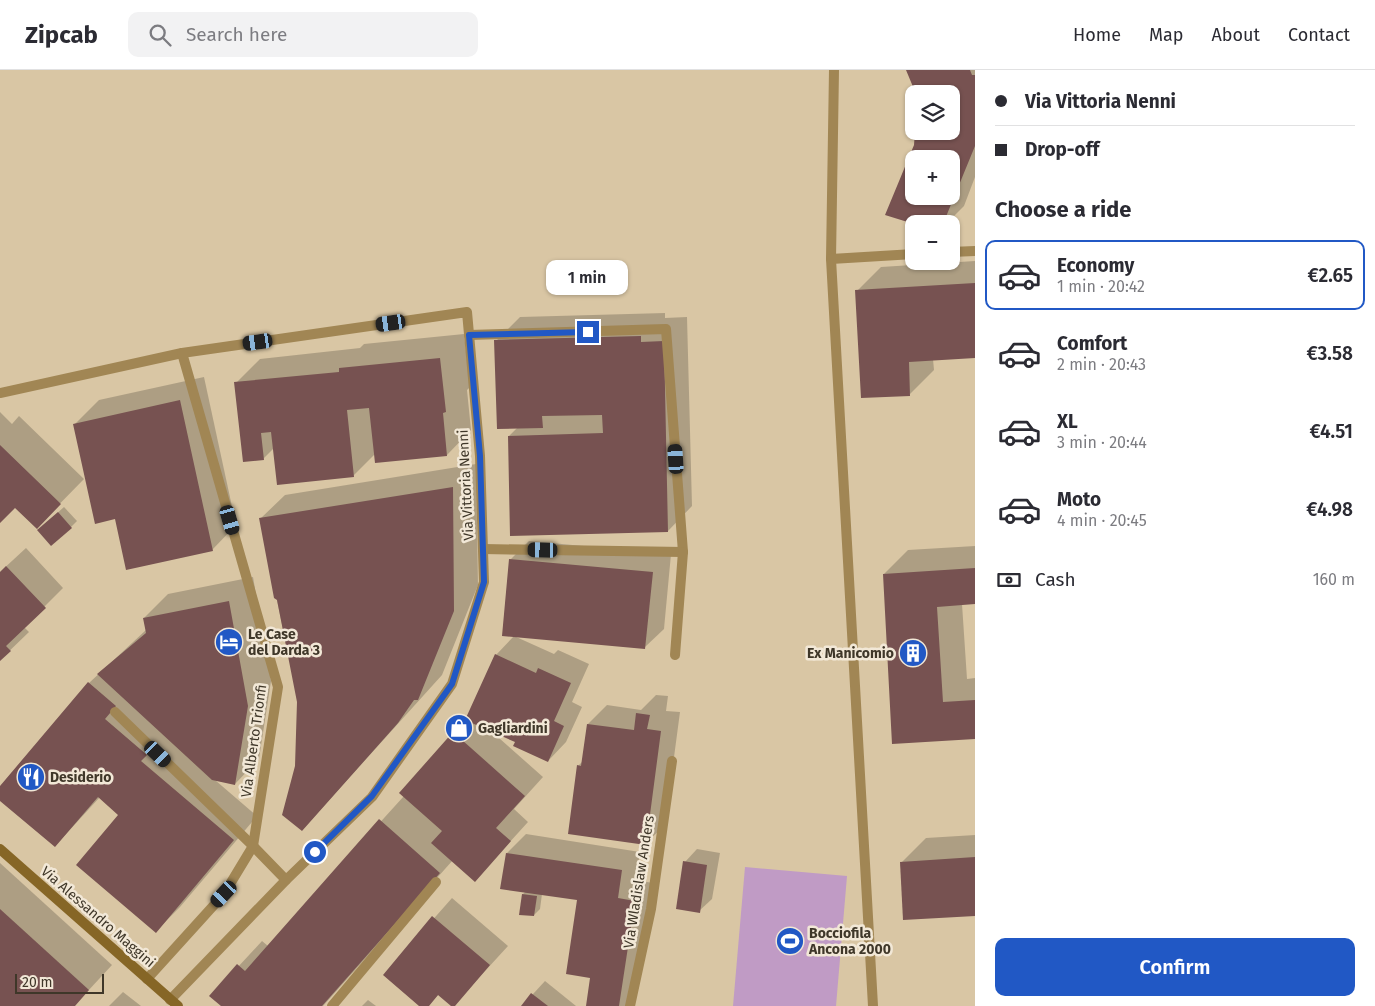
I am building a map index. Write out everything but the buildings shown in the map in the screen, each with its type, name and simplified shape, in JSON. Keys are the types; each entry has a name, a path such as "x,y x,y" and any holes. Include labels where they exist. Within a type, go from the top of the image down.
{"main road":[{"name":"Via Alessandro Maggini","path":"0,849 174,1003"}],"street":[{"path":"834,70 831,259 873,1006"},
{"path":"960,252 975,251"},
{"path":"831,259 905,255"},
{"name":"Via Vittoria Nenni","path":"174,1003 286,880 372,796 452,684 484,582 480,456 467,312 182,353"},
{"path":"469,335 666,330 683,552 675,655"},
{"path":"0,393 182,353"},
{"name":"Via Alberto Trionfi","path":"182,353 278,687 253,846"},
{"path":"483,549 683,552"},
{"path":"115,712 286,880"},
{"name":"Via Wladislaw Anders","path":"630,1006 651,909 672,761"},
{"path":"147,979 224,894 253,846"},
{"path":"332,1006 436,882"}],"shaded area":[{"name":"Bocciofila Ancona 2000","path":"745,867 847,876 836,1006 733,1006"}],"place":[{"name":"Le Case del Darda 3","path":"229,642"},
{"name":"Ex Manicomio","path":"913,653"},
{"name":"Gagliardini","path":"459,728"},
{"name":"Desiderio","path":"31,777"},
{"name":"Bocciofila Ancona 2000","path":"790,941"}],"route":[{"path":"315,852 372,796 452,684 484,582 480,456 469,335 588,332"}]}
